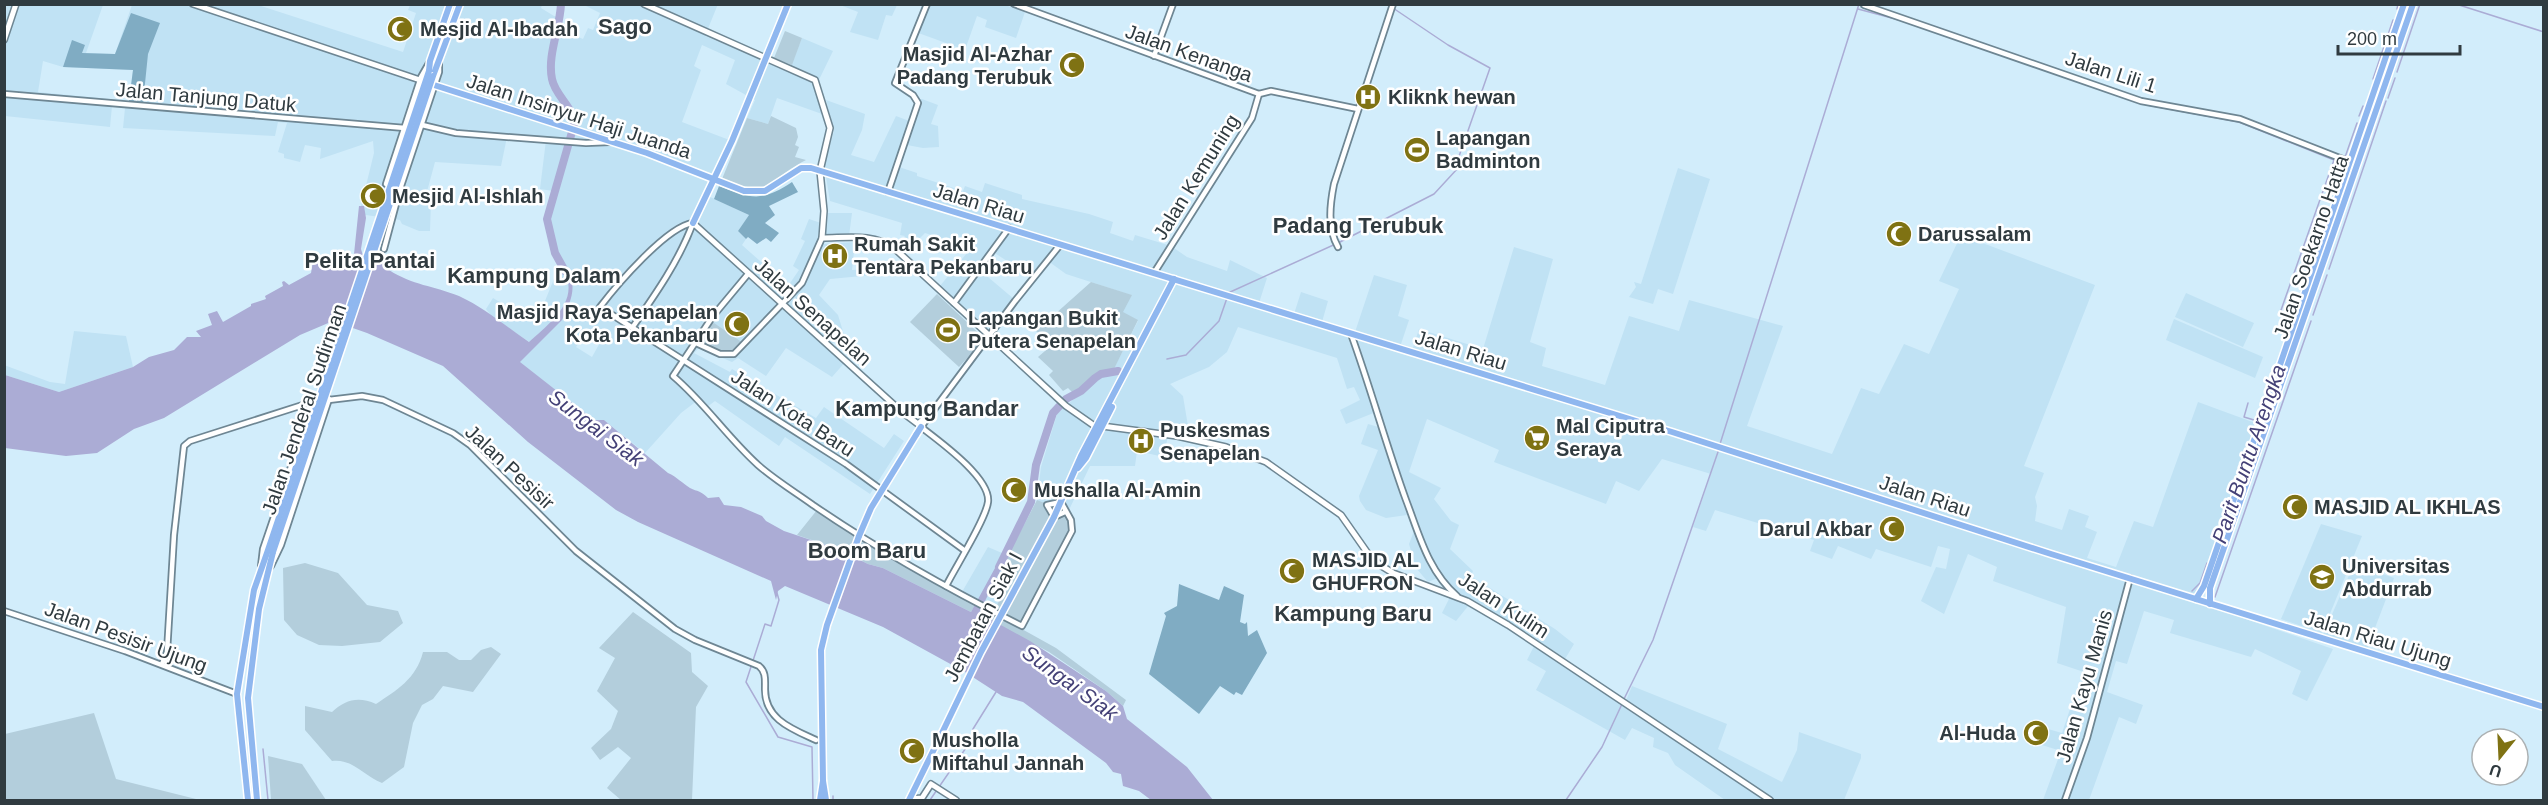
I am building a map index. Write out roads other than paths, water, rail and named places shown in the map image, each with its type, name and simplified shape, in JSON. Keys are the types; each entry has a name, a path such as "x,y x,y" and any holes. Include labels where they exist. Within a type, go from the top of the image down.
{"main road":[{"path":"4,40 16,4"},
{"path":"193,4 420,80"},
{"name":"Jalan Jenderal Sudirman","path":"431,74 430,61 450,4"},
{"name":"Jalan Jenderal Sudirman","path":"248,801 237,694 254,590 265,569 431,74 439,61 460,4"},
{"path":"644,4 811,77 819,87 830,128 820,171 824,211 822,238 866,237 882,241 906,258 1066,406 1099,426 1177,436 1226,447 1257,458 1274,467 1341,515 1360,544 1380,565 1393,573 1458,597"},
{"path":"693,223 788,4"},
{"name":"Jalan Soekarno Hatta","path":"2210,604 2210,588 2321,258 2346,161 2404,4"},
{"name":"Jalan Soekarno Hatta","path":"2199,600 2413,4"},
{"name":"Jalan Insinyur Haji Juanda","path":"434,85 663,159 714,179"},
{"name":"Jalan Riau","path":"714,179 744,191 759,192 775,186 801,168 820,171 1720,447 2199,600"},
{"name":"Jalan Senapelan","path":"693,223 902,412 917,429"},
{"name":"Jembatan Siak I","path":"910,800 981,652 1054,517 1174,279"},
{"path":"826,801 822,746 823,638 871,508 920,423 932,412"},
{"name":"Jalan Jenderal Sudirman","path":"257,801 248,698 265,569"},
{"name":"Jalan Kulim","path":"1458,597 1508,625 1770,801"},
{"name":"Jalan Riau Ujung","path":"2199,600 2544,707"},
{"path":"820,801 823,781"},
{"path":"910,800 922,798 931,784 956,801"}],"street":[{"path":"888,192 918,103 913,95 895,82 927,4"},
{"name":"Jalan Kenanga","path":"1014,4 1259,94 1268,91 1358,110"},
{"path":"1154,56 1173,4"},
{"name":"Jalan Lili 1","path":"1864,5 2141,101 2240,119 2346,161"},
{"path":"1336,244 1329,210 1334,184 1392,7"},
{"path":"400,189 386,184 420,80 430,61"},
{"path":"384,249 400,189 440,72 439,61"},
{"name":"Jalan Tanjung Datuk","path":"4,94 405,128"},
{"name":"Jalan Kemuning","path":"1154,273 1252,118 1259,94"},
{"path":"422,125 456,134 570,142 610,142"},
{"path":"632,328 669,272 686,242 693,223"},
{"name":"Jalan Kota Baru","path":"693,223 682,225 662,239 600,307 854,470 964,550"},
{"path":"954,303 1009,228"},
{"path":"696,343 720,354 734,354 783,304 806,276 822,238"},
{"path":"932,412 1060,245"},
{"path":"748,274 713,316 674,376 699,400 726,434 762,468 850,531 1022,626 1070,537 1072,524 1061,502 1047,505 1054,517 1065,512"},
{"name":"Jalan Kulim","path":"1351,334 1370,386 1388,451 1426,552 1438,575 1458,597"},
{"name":"Jalan Pesisir","path":"162,664 166,652 174,535 184,446 190,441 309,403 362,396 378,398 462,439 576,551 675,629 695,640 756,664 764,671 766,701 778,721 816,740"},
{"path":"265,569 281,545 329,399"},
{"path":"265,569 263,549 310,411 309,403"},
{"path":"917,429 979,477 988,495 983,517 946,586"},
{"name":"Jalan Kayu Manis","path":"2065,801 2087,738 2130,578"},
{"name":"Jalan Pesisir Ujung","path":"4,611 162,664 237,694"}],"water":[{"name":"Sungai Siak","path":"359,206 364,206 366,218 361,249 363,256 389,264 389,270 406,279 459,296 529,342 550,323 566,300 568,282 561,264 571,277 572,290 569,305 562,320 520,362 594,420 604,420 668,473 708,498 719,497 724,505 741,507 762,516 766,521 784,531 838,549 868,564 883,568 971,612 1001,557 1006,559 979,613 1030,641 1106,691 1123,706 1127,719 1187,767 1213,800 1151,800 1139,791 1123,786 1121,774 1113,772 1106,763 1023,702 1002,696 965,672 883,627 785,586 778,591 776,600 771,581 616,510 528,442 443,366 333,321 300,335 164,418 134,429 97,453 66,456 5,448 5,375 59,392 133,367 149,357 174,350 187,337 201,337 196,331 212,325 208,314 217,311 223,322 251,304 266,299 265,296 283,286 282,282 289,285 311,273 313,261 319,258 332,265 351,259 354,254"}],"waterway":[{"path":"561,4 552,51 551,70 554,85 568,107 574,125 547,219 555,253 565,271"},
{"path":"1228,293 1340,242 1434,194 1458,168 1457,162 1490,68 1448,45 1387,4"},
{"path":"1720,444 1859,4"},
{"name":"Parit Buntu Arengka","path":"2397,9 2398,4"},
{"name":"Parit Buntu Arengka","path":"2397,72 2420,4"},
{"path":"2456,4 2544,32"},
{"path":"1858,9 1903,21"},
{"name":"Parit Buntu Arengka","path":"2373,79 2393,20"},
{"path":"1984,49 2147,105 2239,122 2334,160"},
{"name":"Parit Buntu Arengka","path":"2388,98 2395,78"},
{"name":"Parit Buntu Arengka","path":"2329,269 2386,101"},
{"name":"Parit Buntu Arengka","path":"2359,116 2363,106"},
{"name":"Parit Buntu Arengka","path":"2280,313 2334,160 2343,163 2357,123"},
{"name":"Parit Buntu Arengka","path":"2313,315 2327,275"},
{"path":"1167,359 1186,355 1219,321 1227,298"},
{"name":"Parit Buntu Arengka","path":"2215,597 2311,321"},
{"path":"999,567 1031,502 1036,465 1053,413 1066,399 1081,391 1101,374 1118,371"},
{"path":"2248,403 2244,417 2254,420"},
{"path":"1624,699 1653,640 1719,449"},
{"path":"2192,591 2200,583 2207,563"},
{"path":"991,591 995,593 1004,577 997,573"},
{"path":"777,593 779,600 771,626 765,624 746,682 778,737 812,747 813,800"},
{"path":"930,800 970,742 973,729 996,692"},
{"path":"1566,800 1602,747 1622,704"},
{"path":"263,749 268,800"}],"place":[{"name":"Mesjid Al-Ibadah","path":"400,29"},
{"name":"Masjid Al-Azhar Padang Terubuk","path":"1072,65"},
{"name":"Kliknk hewan","path":"1368,97"},
{"name":"Lapangan Badminton","path":"1417,150"},
{"name":"Mesjid Al-Ishlah","path":"373,196"},
{"name":"Darussalam","path":"1899,234"},
{"name":"Rumah Sakit Tentara Pekanbaru","path":"835,256"},
{"name":"Masjid Raya Senapelan Kota Pekanbaru","path":"737,324"},
{"name":"Lapangan Bukit Putera Senapelan","path":"948,330"},
{"name":"Mal Ciputra Seraya","path":"1537,438"},
{"name":"Puskesmas Senapelan","path":"1141,441"},
{"name":"Mushalla Al-Amin","path":"1014,490"},
{"name":"MASJID AL IKHLAS","path":"2295,507"},
{"name":"Darul Akbar","path":"1892,529"},
{"name":"MASJID AL GHUFRON","path":"1292,571"},
{"name":"Universitas Abdurrab","path":"2322,577"},
{"name":"Al-Huda","path":"2036,733"},
{"name":"Musholla Miftahul Jannah","path":"912,751"}],"district":[{"name":"Sago","path":"625,26"},
{"name":"Padang Terubuk","path":"1358,225"},
{"name":"Pelita Pantai","path":"370,260"},
{"name":"Kampung Dalam","path":"534,275"},
{"name":"Kampung Bandar","path":"927,408"},
{"name":"Boom Baru","path":"867,550"},
{"name":"Kampung Baru","path":"1353,613"}]}
